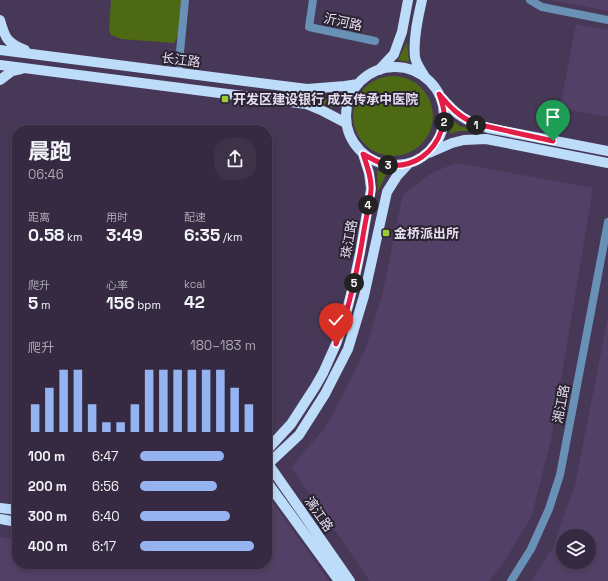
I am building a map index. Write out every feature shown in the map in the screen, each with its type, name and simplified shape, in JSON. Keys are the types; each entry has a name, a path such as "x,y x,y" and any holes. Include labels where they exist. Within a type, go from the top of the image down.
{"main road":[{"path":"379,70 394,54 402,32 408,0"},
{"path":"422,0 417,22 415,57 419,68 426,78 450,107 465,120 476,124 608,152"},
{"path":"0,20 7,39 11,44 18,48 44,56"},
{"name":"长江路","path":"0,50 308,90 358,84"},
{"path":"0,65 306,104 346,123"},
{"path":"426,78 413,71 402,68 389,68 372,73 358,84 349,98 346,123 351,139 363,154 382,164 399,165 409,163 452,143 464,140 486,139 608,163"},
{"path":"0,80 12,71 28,69"},
{"path":"424,156 433,148 439,139 444,123 444,114 439,94"},
{"name":"珠江路","path":"272,445 291,424 315,387 336,344 344,322 359,260 371,189 369,173 363,154"},
{"path":"272,459 299,435 325,394 348,349 364,296 387,192 397,176 409,163"},
{"name":"漓江路","path":"272,471 350,581"},
{"name":"漓江路","path":"272,489 339,581"},
{"path":"0,508 12,509"},
{"path":"0,519 12,521"}],"street":[{"path":"178,73 185,0"},
{"name":"沂河路","path":"313,0 309,27 375,41"},
{"path":"530,0 542,7 608,20"},
{"name":"湘江路","path":"511,581 534,542 549,510 560,475 608,222"}],"shaded area":[{"path":"550,0 608,0 608,11"},
{"path":"576,24 608,30 608,117 560,108"},
{"path":"457,163 593,188 551,440 531,518 502,565 489,581 370,581 291,467 325,428 365,350 383,292 403,194 433,172"},
{"path":"608,317 608,581 531,581 552,549 556,538 556,569 596,569 596,529 559,529 575,485"},
{"path":"272,501 329,581 0,581 0,537 12,538 12,569 272,569"}],"green space":[{"path":"111,0 181,0 178,36 174,43 121,39 111,35 109,29"},
{"path":"407,42 409,62 398,60"},
{"path":"393,76 408,79 421,88 430,101 433,116 430,131 421,144 408,153 393,156 378,153 365,144 356,131 353,116 356,101 365,88 378,79"},
{"path":"335,98 333,108 315,100"},
{"path":"452,120 460,126 475,131 459,131 450,134"},
{"path":"377,171 387,173 378,191"}],"place":[{"name":"开发区建设银行 成友传承中医院","path":"225,99"},
{"name":"金桥派出所","path":"386,233"}],"route":[{"path":"336,344 344,322 353,286 371,189 369,173 363,154 382,164 389,165 409,163 424,156 433,148 439,139 444,123 444,114 439,94 450,107 465,120 488,128 553,141"}]}
